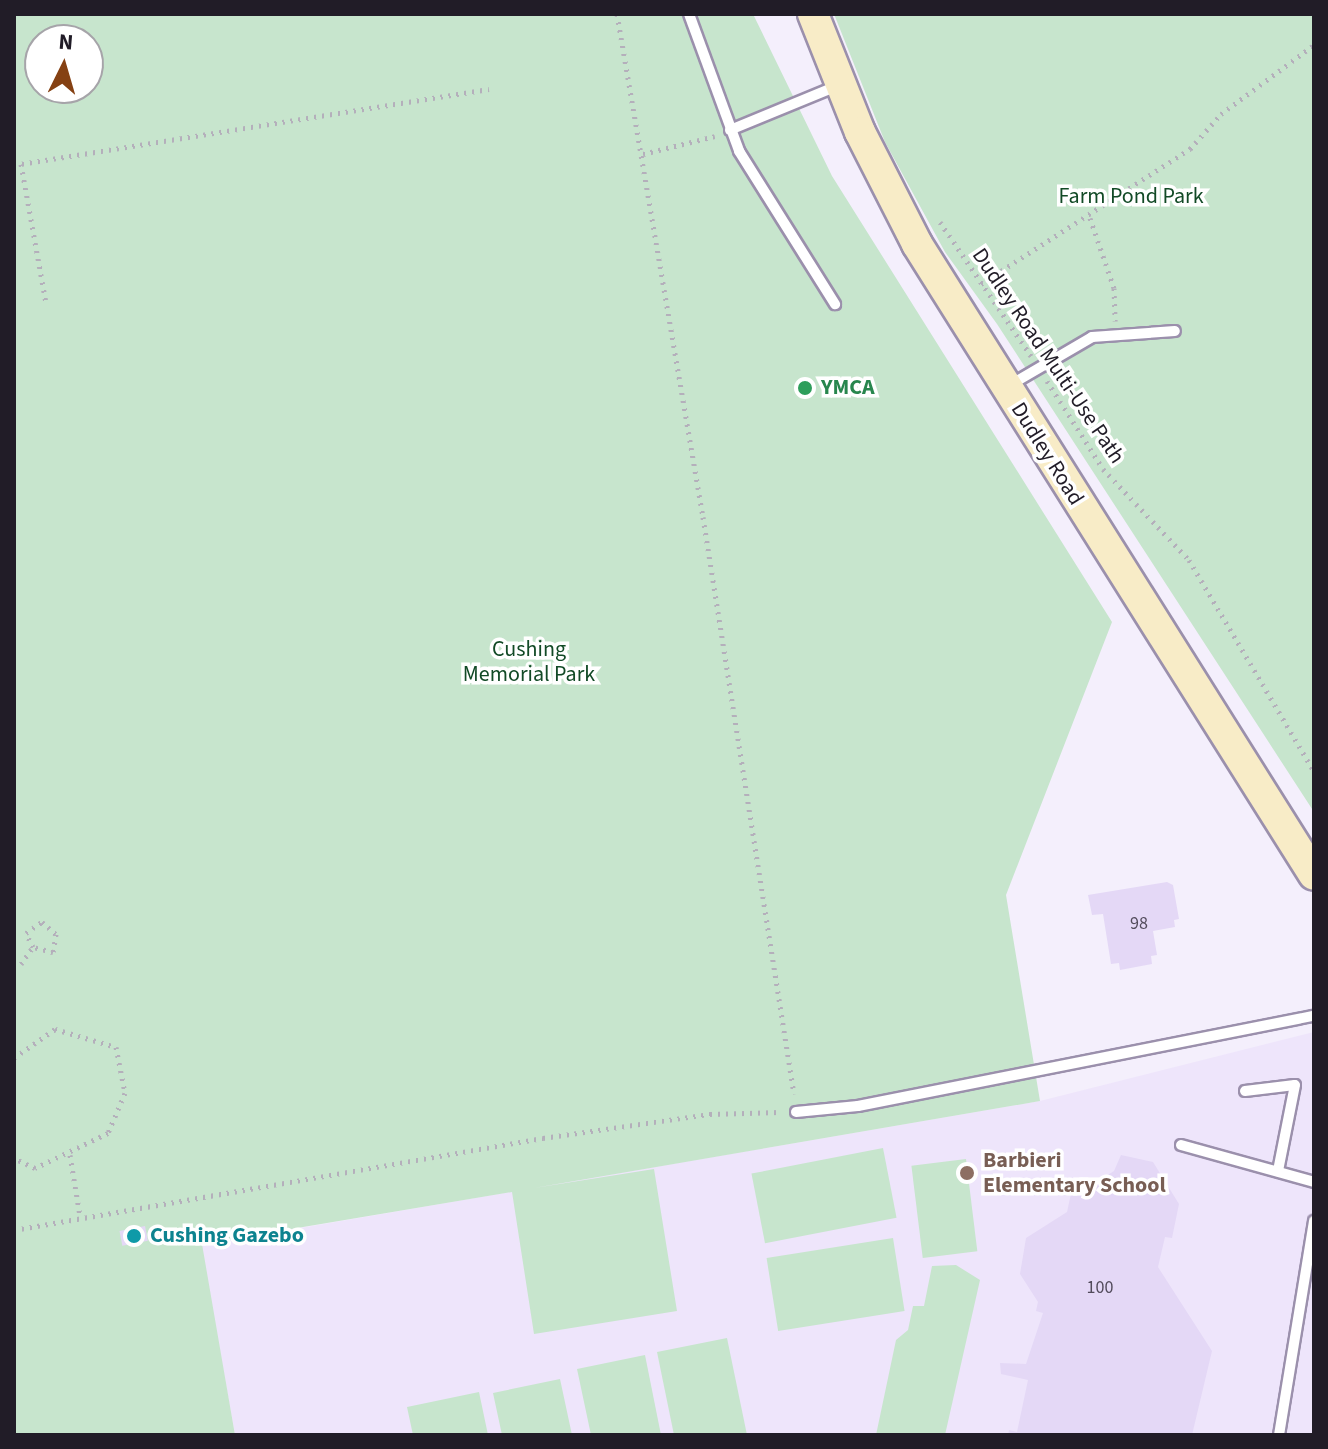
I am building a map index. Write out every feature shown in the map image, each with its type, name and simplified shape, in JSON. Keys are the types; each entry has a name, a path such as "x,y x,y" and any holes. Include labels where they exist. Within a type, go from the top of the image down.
{"street":[{"name":"Dudley Road","path":"813,14 840,85 901,214 1005,388 1314,875"}],"lane":[{"path":"689,14 730,130 749,170 835,304"},
{"path":"730,130 840,85"},
{"path":"1005,388 1084,340 1115,331 1175,331"},
{"path":"796,1112 858,1106 1314,1016"},
{"path":"1245,1091 1295,1085 1278,1171"},
{"path":"1181,1145 1314,1182"},
{"path":"1279,1435 1314,1221"}],"path":[{"path":"14,1230 80,1216 636,1123 744,1111 796,1112 643,154 617,14"},
{"path":"981,284 1090,218 1190,149 1221,114 1314,45"},
{"path":"46,303 18,165 489,89"},
{"path":"643,154 730,130"},
{"name":"Dudley Road Multi-Use Path","path":"935,212 1103,469 1189,560 1314,771"},
{"path":"1090,218 1114,288 1115,331"},
{"path":"42,922 56,934 53,952 33,947 26,933 42,922"},
{"path":"14,965 21,964 33,947"},
{"path":"14,1058 55,1029 116,1047 125,1093 108,1133 70,1155 35,1168 14,1158"},
{"path":"70,1155 80,1216"}],"shaded area":[{"name":"Barbieri Elementary School","path":"1314,1032 1314,1435 235,1435 201,1245 1040,1101"}],"green space":[{"name":"Cushing Memorial Park","path":"14,14 753,14 832,176 1112,622 1006,895 1040,1101 534,1188 654,1169 677,1311 534,1334 512,1192 202,1244 235,1435 14,1435"},
{"name":"Farm Pond Park","path":"834,14 1314,14 1314,812 997,324 945,252 885,142"},
{"path":"883,1148 897,1218 765,1243 751,1174"},
{"path":"966,1159 977,1251 923,1258 911,1166"},
{"path":"893,1238 905,1311 778,1331 767,1258"},
{"path":"956,1265 980,1280 945,1435 876,1435 896,1340 908,1330 913,1306 924,1306 932,1266"},
{"path":"727,1338 747,1435 674,1435 657,1352"},
{"path":"645,1355 661,1435 591,1435 577,1369"},
{"path":"560,1379 572,1435 502,1435 493,1393"},
{"path":"479,1392 488,1435 413,1435 407,1407"}],"building":[{"path":"1167,882 1173,885 1179,919 1174,920 1175,927 1153,931 1157,955 1151,956 1152,964 1120,970 1119,963 1111,964 1103,914 1092,915 1088,895"},
{"path":"1121,1155 1153,1162 1179,1204 1172,1238 1165,1237 1158,1267 1212,1351 1192,1435 1008,1435 1009,1430 1017,1432 1028,1380 1001,1374 1000,1363 1026,1364 1043,1313 1036,1311 1038,1302 1020,1274 1026,1238 1067,1212 1074,1180 1084,1190 1114,1171"},
{"name":"Cushing Gazebo","path":"145,1226 148,1241 122,1246 119,1231"}],"place":[{"name":"YMCA","path":"805,388"},
{"name":"Barbieri Elementary School","path":"967,1173"},
{"name":"Cushing Gazebo","path":"134,1236"}]}
